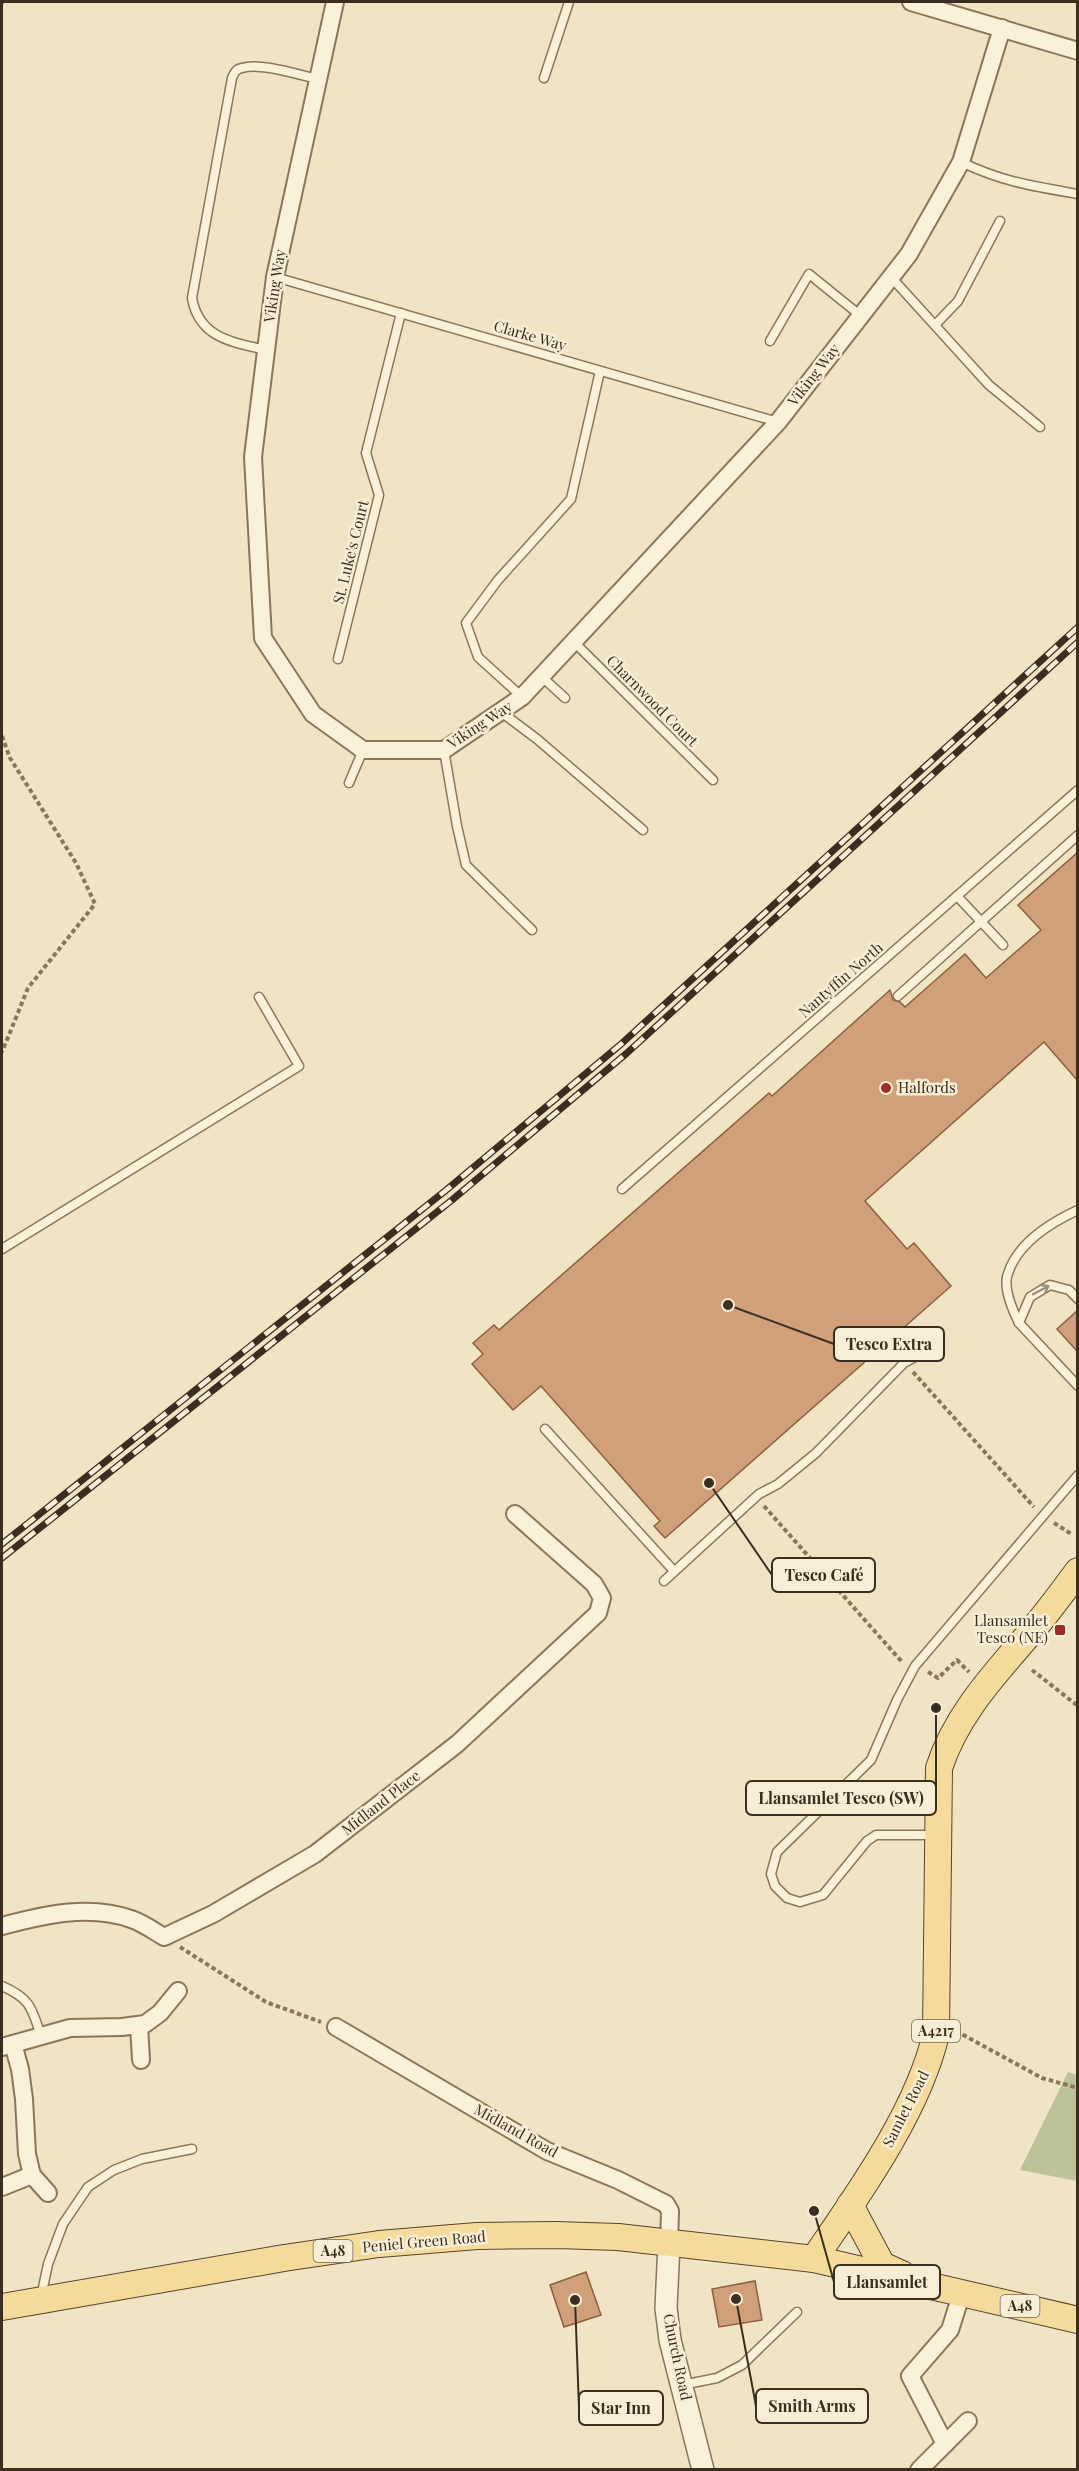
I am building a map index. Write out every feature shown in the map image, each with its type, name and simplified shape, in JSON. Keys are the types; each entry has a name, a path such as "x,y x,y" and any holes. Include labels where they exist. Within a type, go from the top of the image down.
{"main road":[{"name":"Samlet Road","path":"814,2259 871,2174 919,2086 930,2061 937,2020 939,1768 947,1743 980,1691 1037,1624 1077,1571"},
{"path":"850,2205 882,2265 921,2283"},
{"name":"Peniel Green Road","path":"2,2307 379,2244 477,2236 618,2237 814,2259"},
{"name":"A48","path":"814,2259 1077,2319"}],"street":[{"name":"Viking Way","path":"335,2 275,277 253,457 263,638 313,714 363,750 444,750 522,697 778,422 909,254 961,162 1002,28"},
{"path":"910,2 1077,51"},
{"name":"Midland Place","path":"165,1937 213,1914 315,1854 457,1744 598,1612 602,1599 594,1584 515,1514"},
{"path":"2,1926 53,1913 97,1913 131,1919 165,1937"},
{"path":"48,2193 32,2175 27,2154 20,2069 7,2045 70,2028 145,2024 160,2013 178,1991"},
{"path":"139,2025 141,2060"},
{"name":"Midland Road","path":"336,2027 547,2151 618,2180 666,2204 670,2211 669,2244"},
{"path":"2,2187 32,2175"},
{"name":"Church Road","path":"669,2244 666,2308 670,2340 703,2469"},
{"path":"945,2444 910,2376 951,2330 962,2292"},
{"path":"919,2469 968,2421"}],"lane":[{"path":"544,78 569,2"},
{"path":"266,350 230,341 209,331 195,314 192,298 232,78 238,69 243,67 268,69 318,79"},
{"path":"961,162 993,177 1017,184 1077,194"},
{"path":"936,324 958,301 1000,221"},
{"path":"770,341 809,274 861,316"},
{"name":"Clarke Way","path":"275,277 778,422"},
{"path":"891,277 989,385 1040,427"},
{"name":"St. Luke's Court","path":"338,659 379,495 366,453 401,313"},
{"path":"522,697 478,657 466,623 498,580 571,499 600,371"},
{"name":"Charnwood Court","path":"572,641 713,780"},
{"path":"541,676 565,698"},
{"path":"501,712 537,739 643,830"},
{"path":"349,783 363,750"},
{"path":"444,750 466,865 532,930"},
{"name":"Nantyffin North","path":"622,1189 1077,790"},
{"path":"898,996 1077,835"},
{"path":"957,896 1003,945"},
{"path":"2,1249 299,1066 259,997"},
{"path":"1077,1210 1061,1218 1028,1243 1016,1257 1006,1279 1013,1312 1019,1323 1077,1386"},
{"path":"1019,1323 1030,1297 1050,1285 1069,1290 1077,1299"},
{"path":"664,1581 759,1494 778,1484 816,1454 850,1416 904,1363 921,1354 931,1356"},
{"path":"545,1429 674,1571"},
{"path":"940,1835 876,1835 867,1841 823,1895 812,1900 800,1902 787,1898 776,1886 771,1874 777,1852 872,1760 897,1700 915,1666 1077,1475"},
{"path":"2,1986 19,1993 32,2006 41,2036"},
{"path":"40,2300 48,2264 63,2224 88,2187 114,2170 142,2159 192,2149"},
{"path":"682,2385 717,2378 742,2365 797,2313"}],"path":[{"path":"2,736 10,758 76,863 95,904 28,988 2,1052"},
{"path":"904,1363 1028,1502 1072,1535"},
{"path":"759,1494 764,1505 900,1661 924,1668 938,1678 957,1660 970,1673"},
{"path":"1032,1670 1077,1706"},
{"path":"165,1937 266,2002 336,2027"},
{"path":"937,2020 1042,2078 1077,2088"}],"green space":[{"path":"1068,2072 1077,2075 1077,2181 1020,2170"}],"building":[{"path":"1077,853 1077,1080 1044,1042 865,1201 907,1249 914,1243 951,1286 665,1538 654,1526 660,1521 541,1386 513,1410 472,1364 483,1354 473,1343 494,1325 499,1330 769,1093 772,1096 890,990 893,1000 905,1007 965,954 986,978 1041,930 1018,905"},
{"path":"1077,1311 1077,1351 1057,1329"},
{"path":"586,2272 601,2315 564,2327 550,2285"},
{"path":"755,2281 762,2320 719,2327 712,2289"}],"railway":[{"path":"2,1544 445,1191 620,1045 1078,627"},
{"path":"2,1558 452,1200 627,1053 1078,642"}],"place":[{"name":"Halfords","path":"886,1088"},
{"name":"Tesco Extra","path":"728,1305"},
{"name":"Tesco Café","path":"709,1483"},
{"name":"Llansamlet Tesco (NE)","path":"1060,1630"},
{"name":"Llansamlet Tesco (SW)","path":"936,1708"},
{"name":"Llansamlet","path":"814,2211"},
{"name":"Smith Arms","path":"736,2299"},
{"name":"Star Inn","path":"575,2300"}]}
